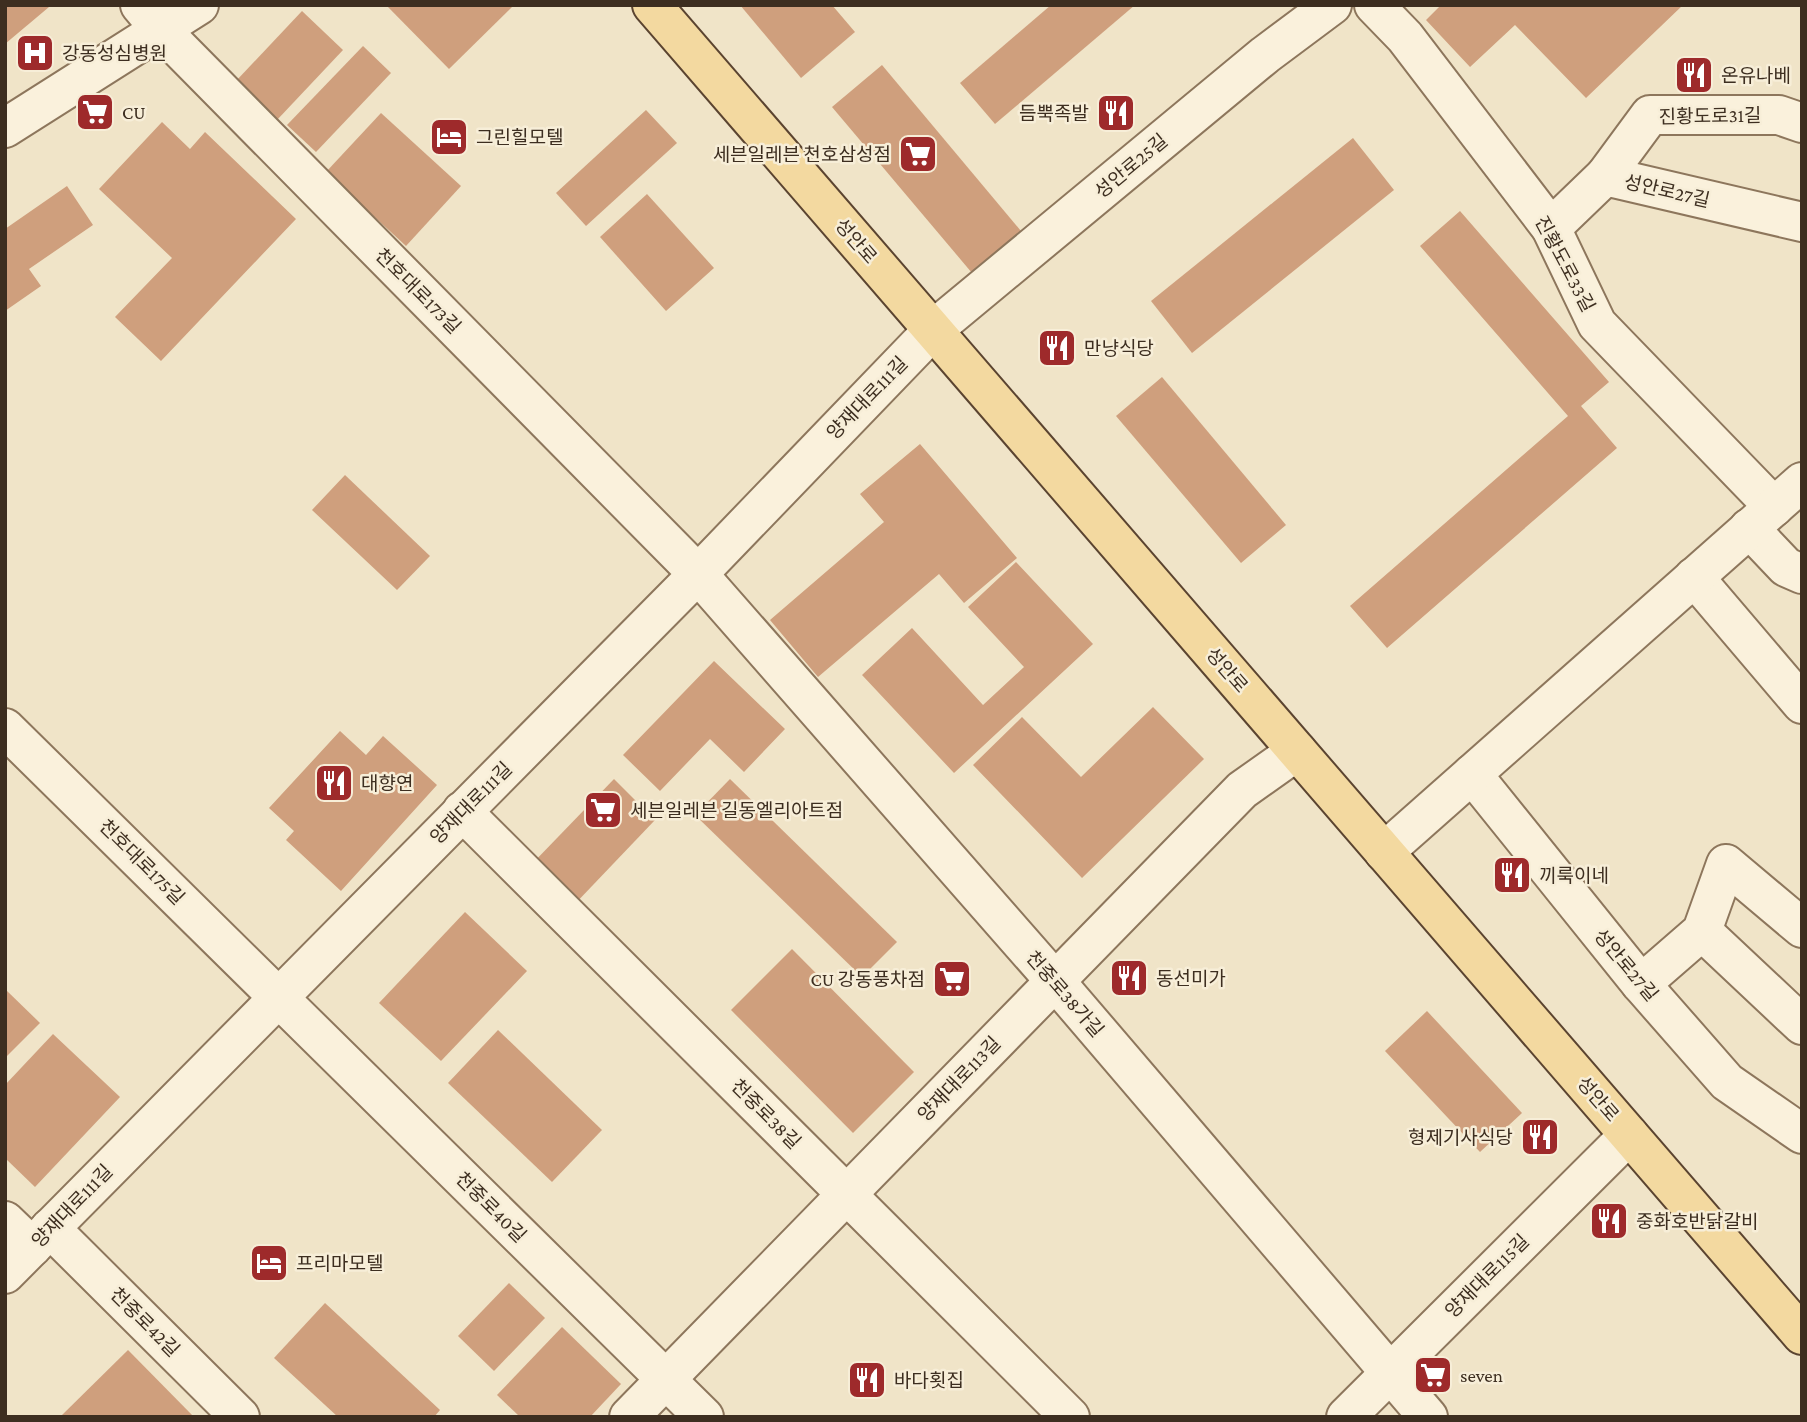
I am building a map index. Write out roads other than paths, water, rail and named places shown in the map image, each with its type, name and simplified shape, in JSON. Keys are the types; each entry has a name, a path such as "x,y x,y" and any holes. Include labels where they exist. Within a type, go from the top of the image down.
{"main road":[{"name":"성안로","path":"652,5 1802,1335"}],"street":[{"path":"5,128 150,18 199,5"},
{"name":"진황도로33길","path":"1374,5 1405,37 1550,228 1597,324 1782,506 1786,566 1802,574"},
{"name":"성안로25길","path":"933,330 1265,55 1330,6"},
{"name":"천호대로173길","path":"150,18 698,574"},
{"name":"진황도로31길","path":"1605,176 1650,115 1779,115 1802,123"},
{"name":"성안로27길","path":"1550,228 1605,176 1802,222"},
{"name":"양재대로111길","path":"5,1274 29,1232 278,996 698,574 933,330"},
{"path":"1384,852 1694,578 1782,506"},
{"name":"천중로38가길","path":"698,574 1055,981 1428,1417"},
{"path":"1694,578 1802,704"},
{"name":"천호대로175길","path":"5,728 278,996"},
{"name":"양재대로113길","path":"629,1417 1242,790 1297,751"},
{"name":"성안로27길","path":"1472,774 1641,984 1727,1082 1802,1134"},
{"name":"천중로38길","path":"462,811 1070,1417"},
{"path":"1641,984 1702,931 1726,864 1802,928"},
{"path":"1702,931 1802,1025"},
{"name":"천중로40길","path":"278,996 704,1417"},
{"name":"양재대로115길","path":"1346,1417 1629,1135"},
{"name":"천중로42길","path":"29,1232 240,1417"}],"place":[{"name":"강동성심병원","path":"35,53"},
{"name":"온유나베","path":"1694,75"},
{"name":"CU","path":"95,112"},
{"name":"듬뿍족발","path":"1116,113"},
{"name":"그린힐모텔","path":"449,137"},
{"name":"세븐일레븐 천호삼성점","path":"918,154"},
{"name":"만냥식당","path":"1057,348"},
{"name":"대향연","path":"334,783"},
{"name":"세븐일레븐 길동엘리아트점","path":"603,810"},
{"name":"끼룩이네","path":"1512,875"},
{"name":"동선미가","path":"1129,978"},
{"name":"CU 강동풍차점","path":"952,979"},
{"name":"형제기사식당","path":"1540,1137"},
{"name":"중화호반닭갈비","path":"1609,1221"},
{"name":"프리마모텔","path":"269,1263"},
{"name":"seven","path":"1433,1375"},
{"name":"바다횟집","path":"867,1380"}]}
